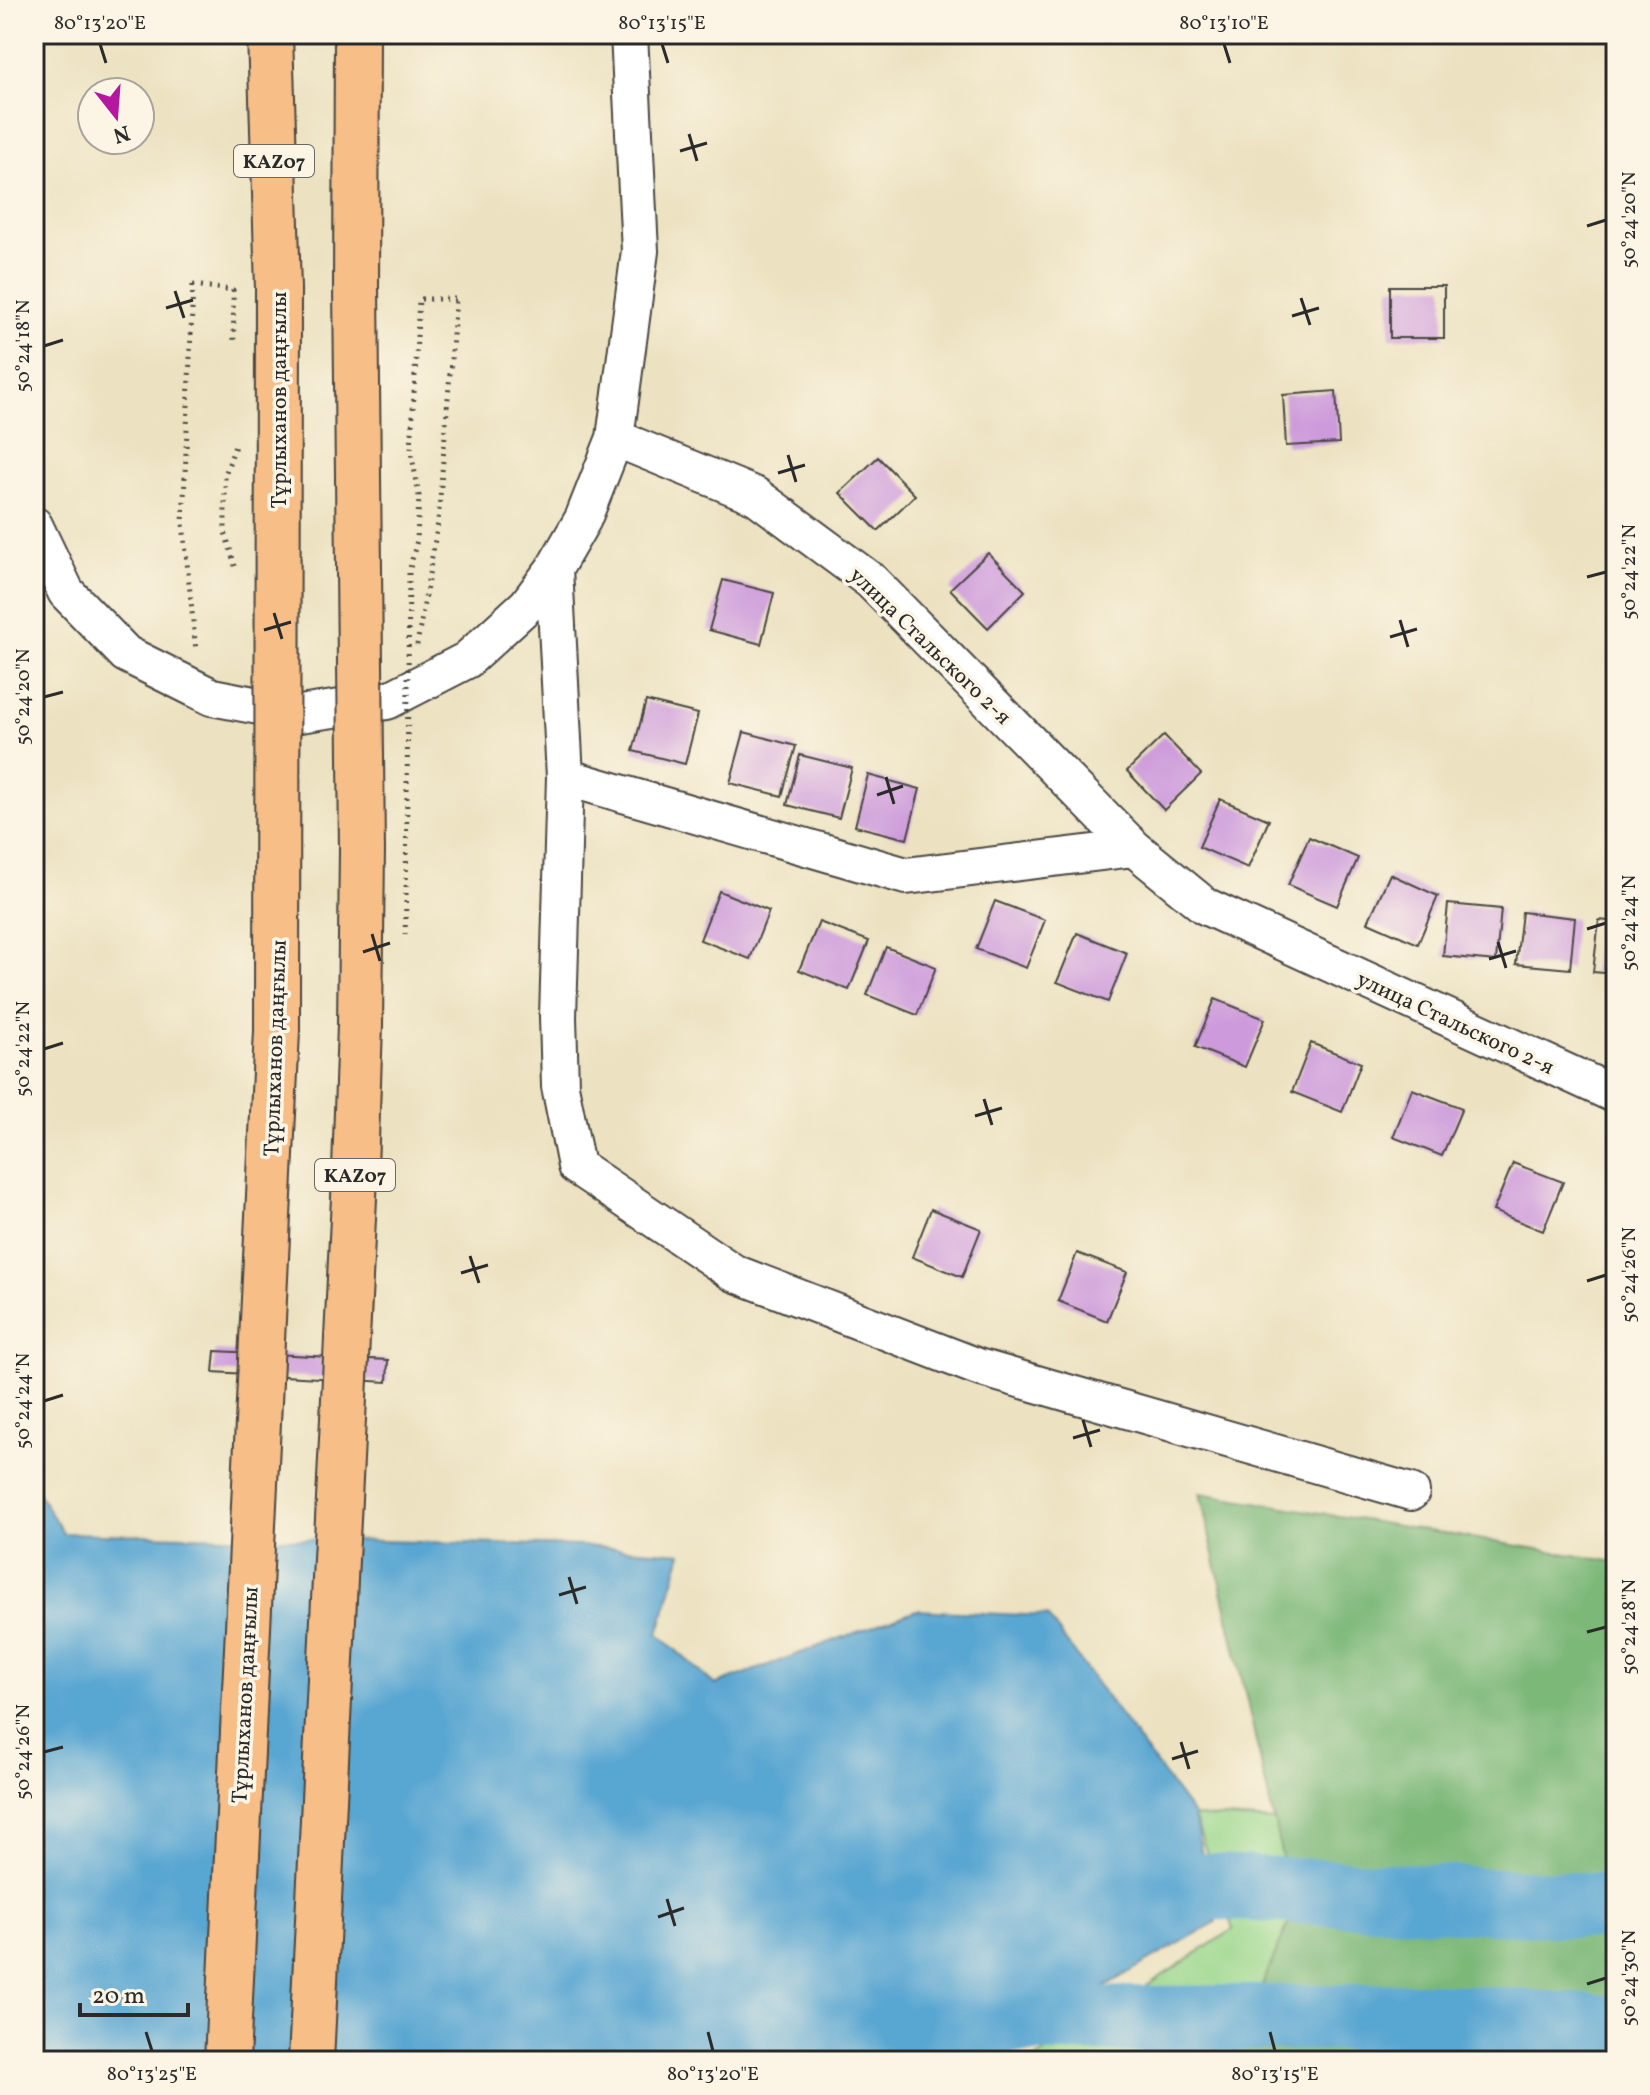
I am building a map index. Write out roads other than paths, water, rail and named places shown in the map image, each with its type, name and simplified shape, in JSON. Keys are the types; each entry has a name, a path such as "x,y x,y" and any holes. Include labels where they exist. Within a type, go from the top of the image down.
{"highway":[{"name":"Тұрлыханов даңғылы","path":"227,2061 277,1031 278,289 270,34"},
{"name":"KAZ07","path":"311,2061 360,1025 362,850 356,288 357,34"}],"street":[{"path":"34,525 66,592 126,654 212,697 300,714 387,701 467,660 527,605 554,569 583,519 615,438 640,251 629,34"},
{"name":"улица Стальского 2-я","path":"615,438 756,496 871,581 1134,848 1205,906 1616,1095"},
{"path":"554,569 565,777 558,1017 560,1086 576,1166 734,1273 978,1367 1411,1492"},
{"path":"565,777 906,876 1134,848"}],"water":[{"path":"34,1486 63,1533 583,1546 682,1553 658,1634 715,1685 916,1610 1047,1616 1194,1816 1216,1922 1024,2033 999,2061 34,2061"}],"waterway":[{"path":"1118,1882 1616,1907"},
{"path":"957,2021 1430,2016 1616,2029"}]}
